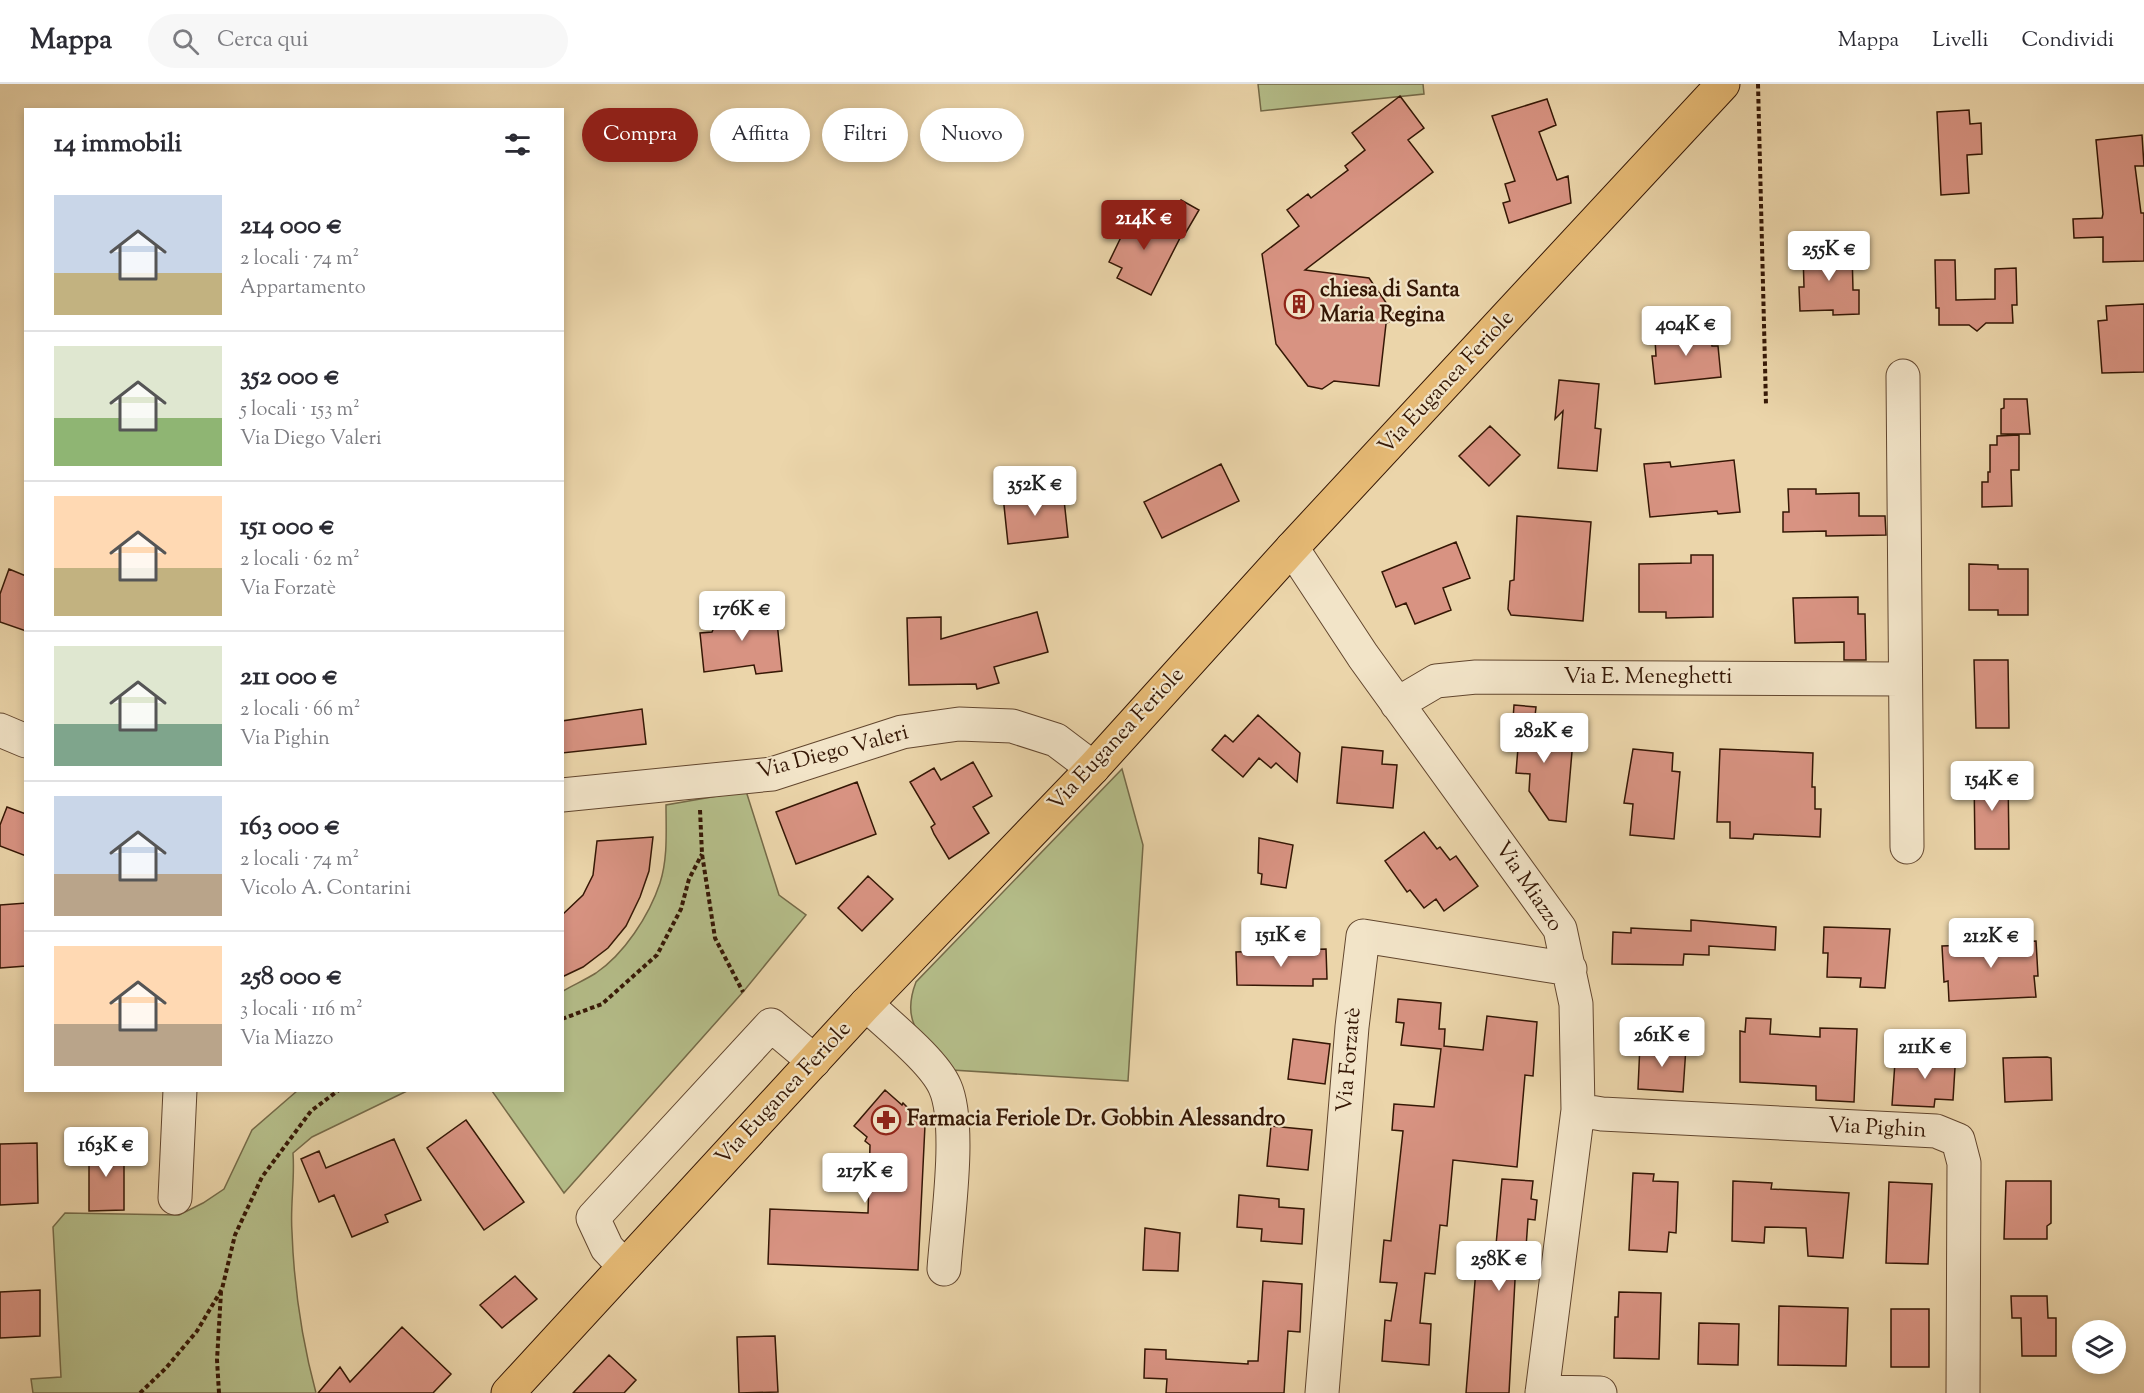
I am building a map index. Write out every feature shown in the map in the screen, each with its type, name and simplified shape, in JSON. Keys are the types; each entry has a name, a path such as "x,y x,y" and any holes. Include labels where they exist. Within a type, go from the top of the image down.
{"main road":[{"name":"Via Euganea Feriole","path":"508,1393 866,1004 1093,768 1292,549 1723,84"}],"street":[{"path":"1903,376 1907,847"},
{"name":"Via Miazzo","path":"1292,549 1397,704 1560,929 1576,1004 1578,1110 1542,1392"},
{"name":"Via E. Meneghetti","path":"1397,704 1436,681 1476,677 1904,679"},
{"name":"Via Diego Valeri","path":"564,795 772,774 902,732 959,724 1012,726 1056,740 1093,768"},
{"path":"0,730 24,740"},
{"name":"Via Forzatè","path":"1322,1393 1352,1027 1364,936 1569,969"},
{"path":"866,1004 927,1062 945,1086 954,1123 944,1269"},
{"path":"624,1266 607,1248 592,1218 771,1025 814,1061"},
{"path":"175,1198 180,1092"},
{"name":"Via Pighin","path":"1578,1110 1602,1114 1936,1131 1958,1140 1964,1163 1963,1393"},
{"path":"1542,1392 1600,1393"}],"path":[{"path":"1758,84 1766,405"},
{"path":"698,782 701,800 702,854 715,938 743,992"},
{"path":"564,1018 602,1004 657,955 681,909 689,879 702,854"},
{"path":"219,1393 217,1360 222,1289 235,1235 262,1177 311,1111 336,1092"},
{"path":"140,1393 166,1368 196,1331 222,1289"}],"green space":[{"path":"1258,84 1423,84 1424,94 1261,111"},
{"path":"1122,769 1143,845 1128,1081 952,1070 924,1040 913,1021 912,997 916,982"},
{"path":"746,791 779,895 806,915 743,992 564,1193 493,1092 564,1092 564,990 592,976 606,965 626,945 642,921 663,874 666,805"},
{"path":"296,1092 405,1092 312,1137 293,1153 292,1222 295,1273 303,1334 316,1393 33,1393 31,1379 61,1377 53,1227 65,1213 179,1215 224,1189 252,1130"}],"building":[{"path":"1400,96 1424,128 1408,140 1433,172 1305,270 1369,278 1396,317 1386,324 1379,386 1334,381 1322,389 1308,386 1276,344 1262,254 1299,226 1287,210 1308,194 1311,198 1348,170 1345,166 1365,150 1352,133"},
{"path":"1547,99 1556,125 1539,132 1557,180 1568,176 1571,203 1509,223 1503,203 1510,201 1505,184 1515,181 1492,116"},
{"path":"1969,110 1970,124 1981,123 1982,154 1967,155 1969,193 1941,195 1937,112"},
{"path":"2142,135 2144,166 2135,166 2141,213 2144,213 2144,261 2103,262 2103,237 2074,238 2073,219 2102,218 2103,214 2096,140"},
{"path":"1181,200 1199,210 1185,234 1168,224"},
{"path":"1129,209 1182,234 1151,295 1117,278 1122,268 1109,262 1123,233 1118,231"},
{"path":"1840,246 1840,251 1852,251 1853,290 1859,290 1859,314 1833,315 1833,310 1800,311 1799,287 1804,287 1803,253 1808,247"},
{"path":"1935,260 1955,260 1956,300 1995,299 1995,269 2016,268 2017,305 2012,305 2013,323 1986,323 1977,331 1969,325 1939,325 1939,308 1936,308"},
{"path":"2144,304 2144,372 2102,373 2098,321 2107,320 2106,306"},
{"path":"1696,326 1696,332 1710,330 1712,346 1718,346 1721,377 1655,384 1652,356 1656,356 1655,339 1677,336 1676,328"},
{"path":"1559,380 1599,384 1595,428 1601,429 1597,471 1558,468 1563,411 1555,419"},
{"path":"2004,399 2027,399 2030,434 2001,434 2001,409 2004,408"},
{"path":"1490,426 1520,455 1489,486 1459,456"},
{"path":"2019,435 2019,470 2011,470 2012,506 1982,507 1982,482 1988,482 1988,472 1990,472 1990,445 1997,445 1997,436"},
{"path":"1734,460 1740,512 1718,514 1717,511 1650,517 1644,464 1670,462 1671,467"},
{"path":"1221,464 1239,501 1162,538 1144,502"},
{"path":"1788,489 1816,489 1816,494 1859,493 1859,516 1885,516 1886,535 1826,536 1826,531 1783,532 1783,512 1789,512"},
{"path":"1063,490 1068,537 1008,544 1003,496"},
{"path":"1517,516 1591,522 1583,621 1511,615 1508,609 1510,581 1514,580"},
{"path":"1456,542 1470,578 1443,588 1451,610 1415,624 1406,603 1396,607 1382,572"},
{"path":"1691,555 1713,555 1713,617 1666,618 1666,612 1639,612 1639,564 1691,563"},
{"path":"1969,564 1998,565 1998,569 2028,569 2028,615 1998,615 1998,610 1969,610"},
{"path":"9,569 24,575 24,630 0,622 0,594"},
{"path":"1858,597 1858,614 1865,614 1866,660 1844,660 1844,642 1795,643 1793,598"},
{"path":"726,599 777,622 782,671 756,674 754,665 704,672 700,633 712,632"},
{"path":"1037,612 1048,652 994,667 999,683 977,689 976,684 909,685 907,618 941,617 941,639"},
{"path":"1974,660 2008,660 2009,728 1976,728"},
{"path":"1514,705 1536,707 1533,736 1573,740 1566,822 1549,820 1529,791 1530,774 1516,773 1519,735 1523,735 1512,734"},
{"path":"642,709 646,744 564,753 564,721"},
{"path":"1258,715 1300,753 1297,782 1276,763 1271,768 1259,758 1243,777 1212,750 1225,735 1233,742"},
{"path":"1342,747 1383,751 1382,764 1397,765 1393,808 1337,803"},
{"path":"1633,749 1673,753 1672,771 1680,772 1674,839 1630,835 1633,804 1624,803"},
{"path":"1720,749 1813,753 1812,787 1815,787 1815,809 1821,809 1820,837 1754,834 1753,839 1730,838 1730,822 1717,822"},
{"path":"973,762 992,796 973,807 989,833 949,859 931,827 935,824 910,782 934,768 941,780"},
{"path":"2008,774 2009,849 1975,849 1974,775"},
{"path":"857,782 876,834 796,864 776,812"},
{"path":"7,807 24,813 24,855 0,846 0,825"},
{"path":"1424,832 1437,849 1440,847 1450,860 1456,856 1478,886 1444,911 1436,899 1424,908 1410,890 1407,892 1385,861"},
{"path":"653,837 649,871 626,926 608,948 583,967 564,976 564,913 583,895 593,875 597,841"},
{"path":"1259,838 1293,845 1286,888 1261,884 1262,874 1258,873"},
{"path":"868,876 893,899 862,931 838,908"},
{"path":"24,903 24,966 0,968 0,905"},
{"path":"1691,920 1776,927 1775,950 1709,946 1709,955 1684,954 1683,965 1612,964 1613,932 1631,933 1631,928 1691,931"},
{"path":"1824,927 1890,929 1885,988 1860,987 1861,978 1827,977 1828,953 1823,953"},
{"path":"2010,936 2010,942 2036,941 2038,976 2034,976 2036,997 1949,1001 1948,981 1944,982 1942,946 1968,945 1968,939"},
{"path":"1326,949 1327,979 1313,979 1313,986 1237,985 1236,952"},
{"path":"1398,999 1441,1003 1439,1029 1445,1029 1444,1046 1483,1050 1487,1016 1537,1022 1533,1076 1525,1075 1517,1167 1453,1160 1447,1226 1440,1225 1435,1274 1425,1273 1420,1323 1431,1324 1429,1365 1382,1361 1385,1320 1391,1321 1397,1283 1380,1282 1384,1240 1391,1241 1403,1131 1392,1130 1394,1104 1434,1107 1441,1049 1401,1045 1404,1023 1396,1022"},
{"path":"1746,1018 1771,1019 1770,1034 1820,1037 1820,1028 1857,1029 1854,1102 1816,1100 1816,1086 1740,1082 1740,1031 1745,1032"},
{"path":"1293,1039 1330,1044 1325,1084 1288,1079"},
{"path":"1640,1044 1686,1047 1683,1092 1638,1089"},
{"path":"1923,1049 1956,1051 1953,1100 1935,1099 1934,1107 1892,1105 1895,1062 1922,1063"},
{"path":"2003,1058 2051,1058 2052,1100 2005,1102"},
{"path":"885,1090 902,1105 903,1103 925,1125 918,1270 768,1264 770,1209 868,1213 870,1145 865,1141 867,1137 854,1126"},
{"path":"466,1120 524,1202 484,1230 427,1148"},
{"path":"1271,1126 1312,1130 1308,1170 1267,1166"},
{"path":"394,1139 421,1200 385,1215 388,1222 352,1237 334,1195 319,1202 301,1159 319,1151 326,1168"},
{"path":"37,1143 38,1203 0,1205 0,1144"},
{"path":"89,1146 124,1146 124,1210 89,1211"},
{"path":"1633,1173 1654,1174 1653,1181 1678,1182 1676,1233 1669,1232 1667,1252 1629,1250"},
{"path":"1502,1179 1533,1181 1531,1199 1537,1200 1535,1220 1528,1219 1525,1262 1516,1261 1509,1393 1466,1393 1478,1244 1496,1245"},
{"path":"1733,1181 1772,1183 1771,1189 1849,1193 1843,1258 1808,1256 1806,1228 1765,1227 1764,1243 1732,1241"},
{"path":"2006,1181 2051,1181 2051,1223 2047,1226 2047,1239 2004,1239"},
{"path":"1889,1182 1932,1184 1928,1264 1886,1263"},
{"path":"1239,1195 1279,1199 1279,1207 1304,1209 1302,1244 1261,1241 1262,1229 1237,1227"},
{"path":"1145,1228 1180,1233 1178,1271 1143,1270"},
{"path":"515,1276 537,1299 502,1328 480,1305"},
{"path":"1263,1281 1302,1284 1300,1332 1288,1331 1284,1393 1166,1393 1167,1379 1144,1378 1145,1349 1166,1350 1166,1359 1248,1364 1248,1361 1258,1361"},
{"path":"40,1290 40,1336 0,1338 0,1292"},
{"path":"1619,1292 1661,1293 1659,1359 1614,1358 1615,1317 1618,1317"},
{"path":"2011,1296 2047,1296 2048,1318 2056,1318 2056,1356 2022,1356 2021,1318 2012,1318"},
{"path":"1779,1306 1848,1308 1846,1366 1778,1365"},
{"path":"1891,1309 1929,1309 1929,1367 1891,1367"},
{"path":"1699,1323 1739,1324 1738,1365 1698,1364"},
{"path":"402,1327 451,1374 433,1393 318,1393 340,1367 350,1382"},
{"path":"775,1336 778,1392 739,1393 737,1337"},
{"path":"609,1355 636,1380 624,1393 573,1393"}],"place":[{"name":"chiesa di Santa Maria Regina","path":"1299,304"},
{"name":"Farmacia Feriole Dr. Gobbin Alessandro","path":"886,1120"}]}
